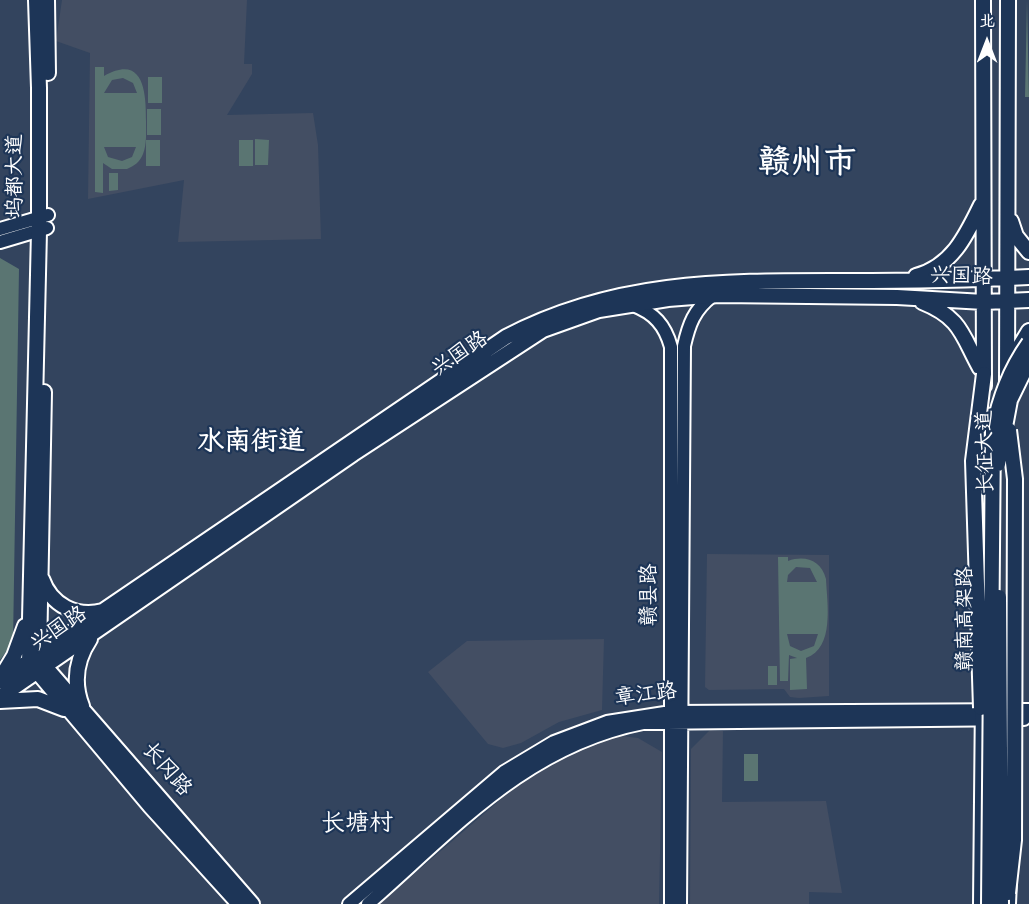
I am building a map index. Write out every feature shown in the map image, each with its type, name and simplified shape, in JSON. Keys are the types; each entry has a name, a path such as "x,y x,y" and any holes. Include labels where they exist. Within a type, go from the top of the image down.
{"main road":[{"path":"30,0 41,17"},
{"name":"坞都大道","path":"36,0 41,17 43,223 37,664"},
{"name":"坞都大道","path":"41,17 48,0"},
{"name":"长征大道","path":"981,904 984,374 983,0"},
{"name":"长征大道","path":"1007,904 1008,0"},
{"path":"897,281 929,272 946,262 966,236 983,200"},
{"path":"1008,205 1016,236 1029,252"},
{"path":"0,229 43,223"},
{"path":"0,242 43,223"},
{"name":"坞都大道","path":"37,664 30,585 43,223"},
{"name":"兴国路","path":"0,699 37,664 107,609 506,337 540,319 597,299 699,284 735,281 984,280 1029,277"},
{"name":"兴国路","path":"0,680 37,664 95,633 512,348 554,326 599,310 712,296 897,297 984,302 1029,300"},
{"name":"赣县路","path":"671,904 684,346 689,324 698,307 712,296"},
{"path":"897,297 915,299 949,317 967,338 984,374 974,461 979,686 989,859"},
{"name":"赣县路","path":"633,305 648,311 661,323 671,347 680,904"},
{"path":"1007,372 1013,354 1029,331"},
{"name":"赣南高架路","path":"989,904 993,429 1000,396 1013,366 1029,343"},
{"name":"赣南高架路","path":"1001,904 997,472 1010,400 1029,361"},
{"path":"1007,904 1014,829 1015,480 1008,429"},
{"path":"40,572 48,592 63,606 82,613 107,609"},
{"path":"0,680 9,667 23,633 30,585"},
{"path":"84,711 78,695 77,671 83,650 95,633"},
{"name":"长冈路","path":"37,664 84,711 252,904"},
{"name":"长冈路","path":"37,664 69,712 239,904"},
{"path":"0,699 38,699 69,712"},
{"path":"1008,715 1029,711"},
{"path":"1008,715 1029,719"},
{"name":"章江路","path":"349,904 492,782 554,742 606,722 677,717 1008,715"},
{"name":"章江路","path":"368,904 511,779 558,752 609,730 677,717"}],"shaded area":[{"path":"62,0 247,0 244,64 252,64 252,74 227,115 313,113 318,145 321,239 178,242 184,180 88,199 90,53 56,41"},
{"path":"707,554 829,555 829,696 799,698 790,697 784,689 709,690 705,687"},
{"path":"604,639 602,710 559,722 521,743 503,748 488,744 428,672 467,641"},
{"path":"710,730 723,731 722,802 826,801 842,893 809,892 809,904 690,904 691,749"},
{"path":"621,736 638,738 662,752 659,904 379,904 535,770 592,744"}],"green space":[{"path":"1027,0 1029,97 1025,97"},
{"path":"95,67 104,67 104,76 118,70 128,70 135,73 144,89 146,138 144,150 142,157 127,169 112,169 103,163 103,193 95,192","holes":["123,78 133,83 137,93 104,93 112,80","104,147 136,147 132,157 122,161 108,157"]},
{"path":"148,77 162,77 162,103 148,103"},
{"path":"147,109 161,109 161,135 147,135"},
{"path":"255,139 269,140 268,165 255,165"},
{"path":"146,140 160,140 160,166 146,166"},
{"path":"239,140 253,140 253,166 239,166"},
{"path":"109,173 118,173 118,190 109,191"},
{"path":"0,258 19,269 13,642 0,660"},
{"path":"778,557 788,557 788,561 806,559 820,567 826,579 828,612 825,635 822,645 806,658 807,689 790,690 790,659 797,658 789,655 788,681 780,681","holes":["796,567 810,568 817,582 787,582 788,575","787,634 818,634 814,646 801,651 790,646"]},
{"path":"768,666 777,666 777,685 768,685"},
{"path":"744,754 758,754 758,781 744,781"}],"district":[{"name":"赣州市","path":"807,167"},
{"name":"水南街道","path":"251,445"},
{"name":"长塘村","path":"357,826"}]}
